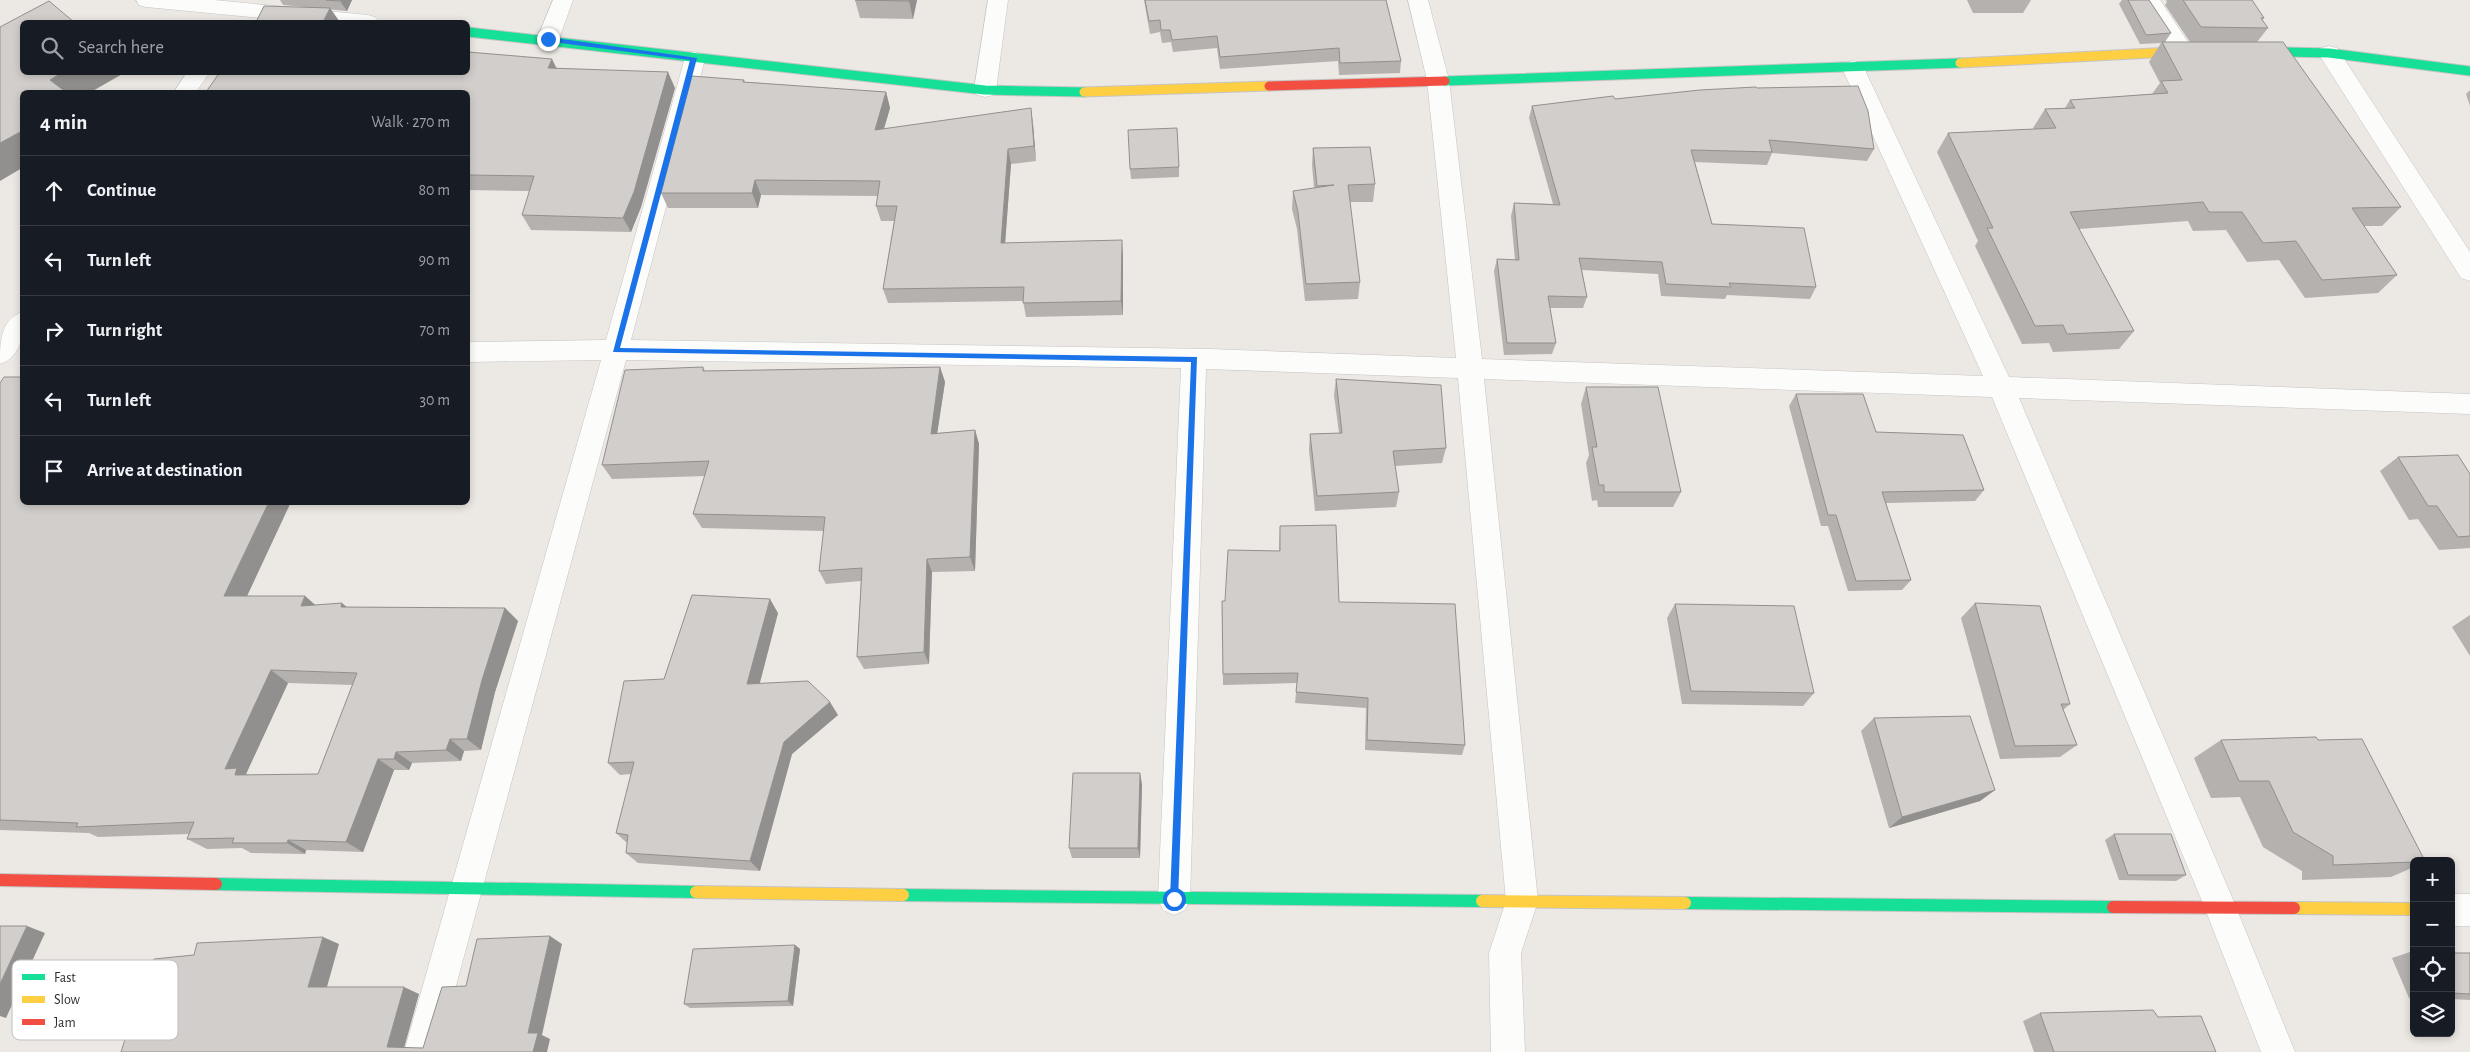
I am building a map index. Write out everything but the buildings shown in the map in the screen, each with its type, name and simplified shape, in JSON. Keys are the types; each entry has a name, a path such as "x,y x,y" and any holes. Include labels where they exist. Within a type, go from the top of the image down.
{"street":[{"path":"146,0 345,20"},
{"path":"548,39 563,0"},
{"path":"984,90 998,0"},
{"path":"1418,0 1438,80 1470,368 1522,901 1505,953 1508,1052"},
{"path":"2149,0 2192,51"},
{"path":"470,32 548,39 694,58 984,90 1135,91 1853,68 2192,51"},
{"path":"2236,51 2329,53 2470,71"},
{"path":"2329,53 2470,272"},
{"path":"421,1052 616,350 694,58"},
{"path":"1853,68 2001,387 2220,906 2278,1052"},
{"path":"186,90 197,75"},
{"path":"0,355 20,325"},
{"path":"470,352 616,350 1194,359 2470,404"},
{"path":"0,355 20,356"},
{"path":"1174,899 1194,359"},
{"path":"0,880 466,890 1174,899 2410,909"},
{"path":"2455,910 2470,910"}],"traffic: fast":[{"path":"470,32 985,90 1084,92"},
{"path":"2252,51 2329,53 2470,71"},
{"path":"1445,81 1960,63"},
{"path":"216,884 696,892"},
{"path":"903,895 1482,901"},
{"path":"1685,903 2113,907"}],"traffic: slow":[{"path":"1960,63 2192,51"},
{"path":"1084,92 1269,86"},
{"path":"696,892 903,895"},
{"path":"1482,901 1685,903"},
{"path":"2294,908 2410,909"}],"traffic: jam":[{"path":"1269,86 1445,81"},
{"path":"0,880 216,884"},
{"path":"2113,907 2294,908"}],"route":[{"path":"548,39 694,58 616,350 1194,359 1174,899"}]}
